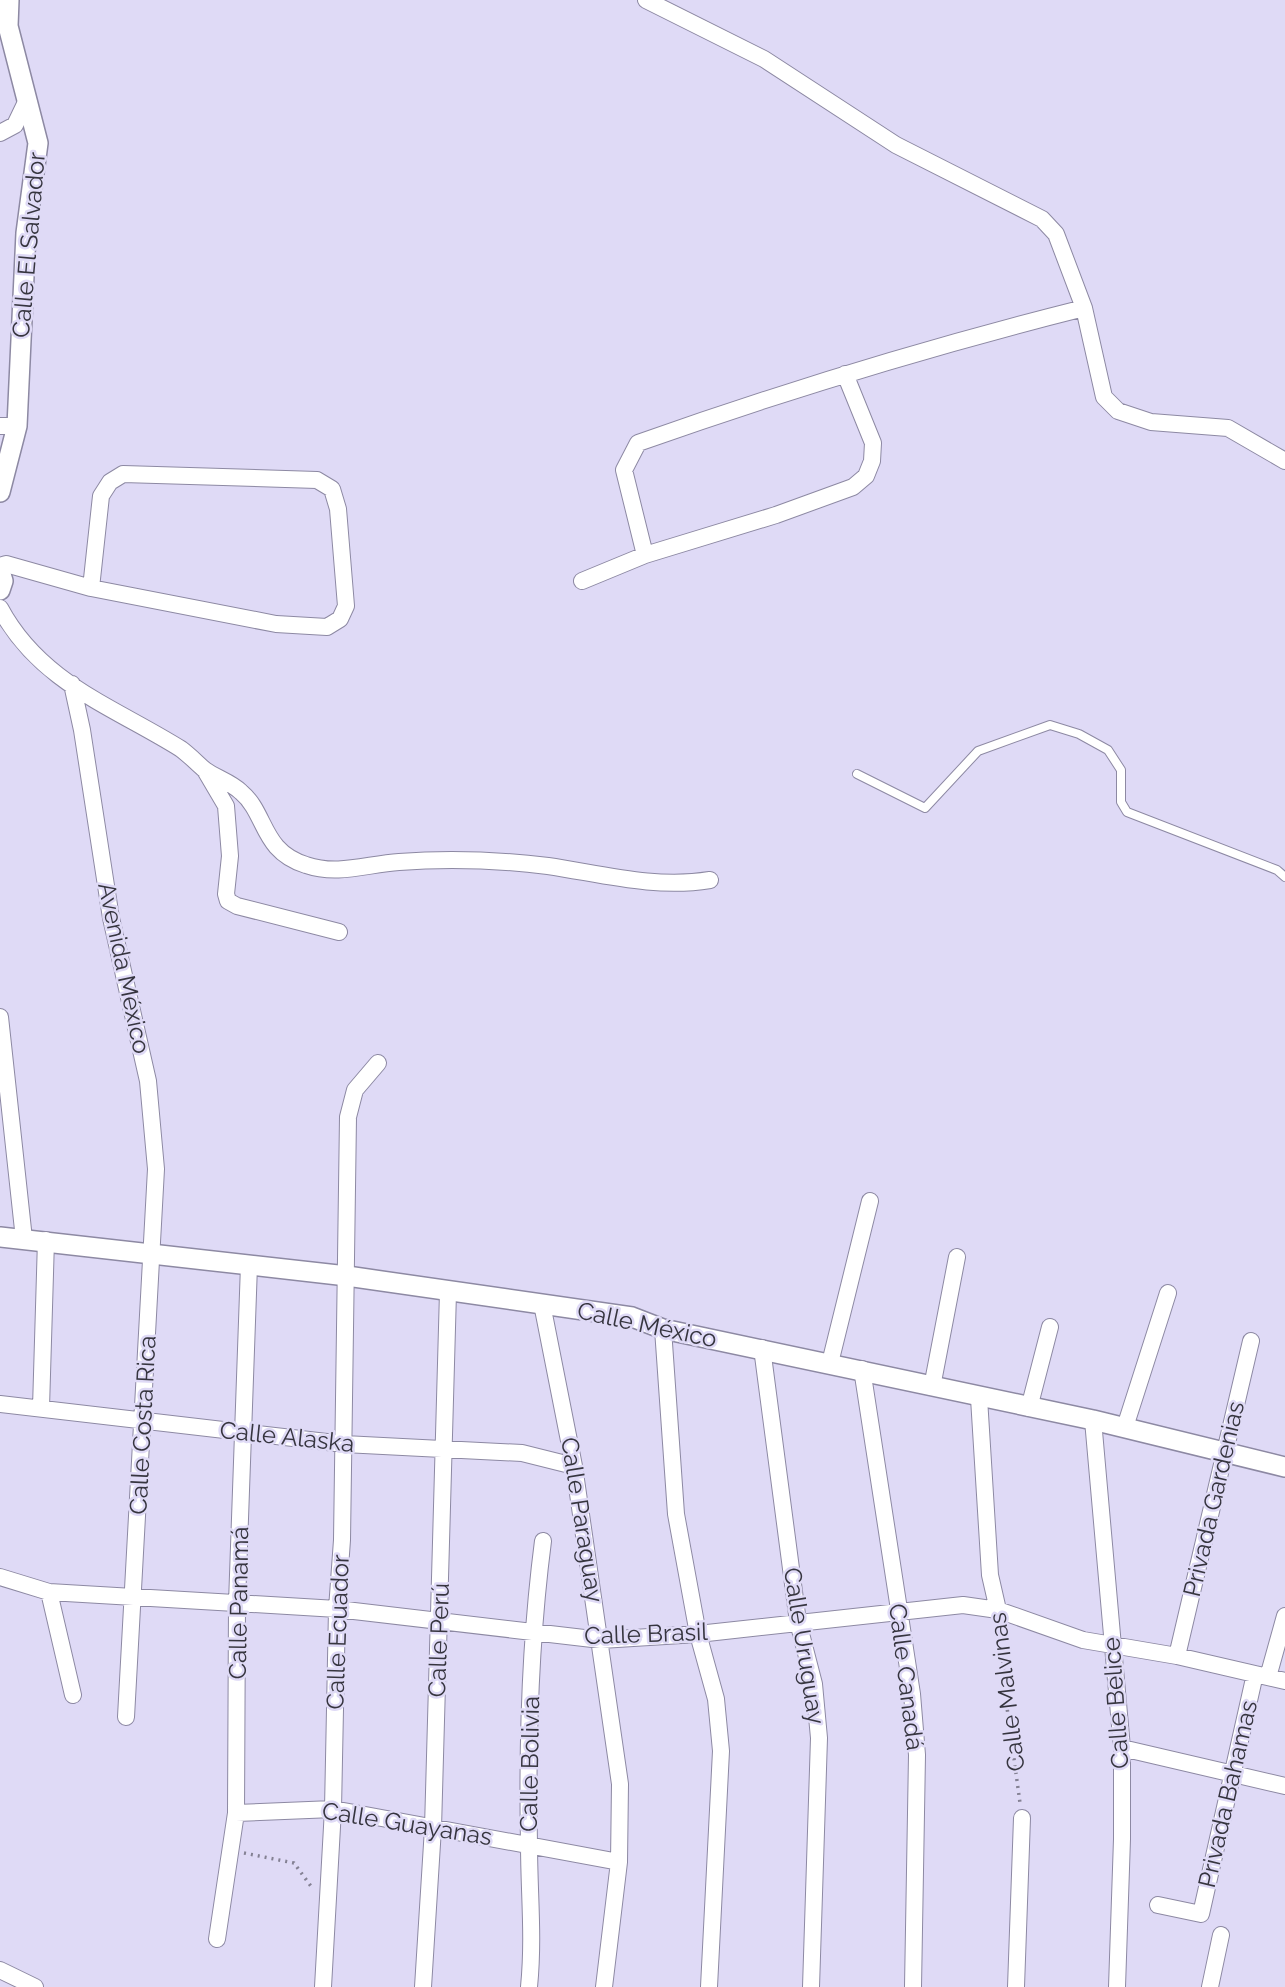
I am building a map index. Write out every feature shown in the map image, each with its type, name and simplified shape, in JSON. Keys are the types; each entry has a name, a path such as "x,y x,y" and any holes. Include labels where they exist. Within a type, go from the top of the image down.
{"street":[{"name":"Calle El Salvador","path":"0,492 26,233 38,142 8,26 9,0"},
{"path":"646,0 764,59 896,145 1042,219 1056,234 1084,308 1104,397 1118,411 1151,422 1228,428 1281,455"},
{"path":"0,134 15,125 27,100"},
{"path":"645,555 624,470 638,443 946,342 1084,308"},
{"path":"582,581 645,555 776,515 853,487 866,476 872,461 873,443 845,374"},
{"path":"0,566 6,565 91,588 275,624 327,627 340,619 346,606 338,509 332,489 317,480 123,474 110,482 101,496 91,588"},
{"path":"0,571 3,581 0,590"},
{"path":"0,608 14,635 49,668 116,715 181,750 205,769 243,792 270,840 284,855 304,865 337,872 397,862 451,860 545,866 682,885 710,880"},
{"name":"Avenida México","path":"72,684 82,730 111,918 148,1081 156,1169 151,1253"},
{"path":"205,769 226,806 230,856 226,894 228,901 237,906 338,932"},
{"path":"0,1017 6,1118 24,1239"},
{"name":"Calle Ecuador","path":"323,1987 333,1809 351,1100 378,1063"},
{"path":"830,1363 870,1201"},
{"name":"Calle México","path":"0,1237 46,1240 347,1276 632,1317 663,1329 862,1369 979,1398 1125,1427 1285,1467"},
{"path":"41,1408 46,1240"},
{"name":"Calle Costa Rica","path":"126,1717 135,1597 151,1253"},
{"path":"932,1387 957,1257"},
{"name":"Calle Panamá","path":"217,1939 236,1813 237,1603 246,1433 250,1265"},
{"name":"Calle Perú","path":"423,1987 433,1828 448,1292"},
{"path":"1125,1427 1168,1293"},
{"name":"Calle Paraguay","path":"542,1304 574,1466 620,1784 619,1862 604,1987"},
{"path":"1029,1408 1050,1327"},
{"path":"663,1329 676,1514 698,1634 716,1699 721,1751 709,1987"},
{"name":"Privada Gardenias","path":"1177,1656 1251,1341"},
{"name":"Calle Uruguay","path":"762,1349 798,1622 814,1684 818,1738 811,1987"},
{"name":"Calle Canadá","path":"862,1369 912,1694 917,1755 913,1987"},
{"name":"Calle Malvinas","path":"979,1398 990,1575 998,1610"},
{"name":"Calle Alaska","path":"0,1404 144,1423 344,1444 522,1454 574,1466"},
{"name":"Calle Belice","path":"1093,1420 1122,1748 1122,1839 1116,1987"},
{"name":"Calle Bolivia","path":"529,1987 534,1939 528,1844 532,1630 543,1541"},
{"name":"Calle Brasil","path":"0,1577 49,1592 337,1609 601,1640 698,1634 963,1605 998,1610 1058,1634 1177,1656 1285,1681"},
{"path":"49,1592 73,1695"},
{"name":"Privada Bahamas","path":"1158,1905 1201,1914 1261,1676 1285,1616"},
{"path":"1122,1748 1285,1786"},
{"name":"Calle Guayanas","path":"236,1813 333,1809 619,1862"},
{"path":"1016,1987 1022,1818"},
{"path":"1210,1987 1221,1935"},
{"path":"0,1970 35,1987"}],"lane":[{"path":"858,774 925,808 978,751 1050,724 1079,734 1108,750 1121,770 1121,802 1127,812 1277,870 1285,877"}],"path":[{"name":"Calle Malvinas","path":"998,1610 1006,1700 1022,1818"},
{"path":"232,1851 294,1863 326,1907"}]}
